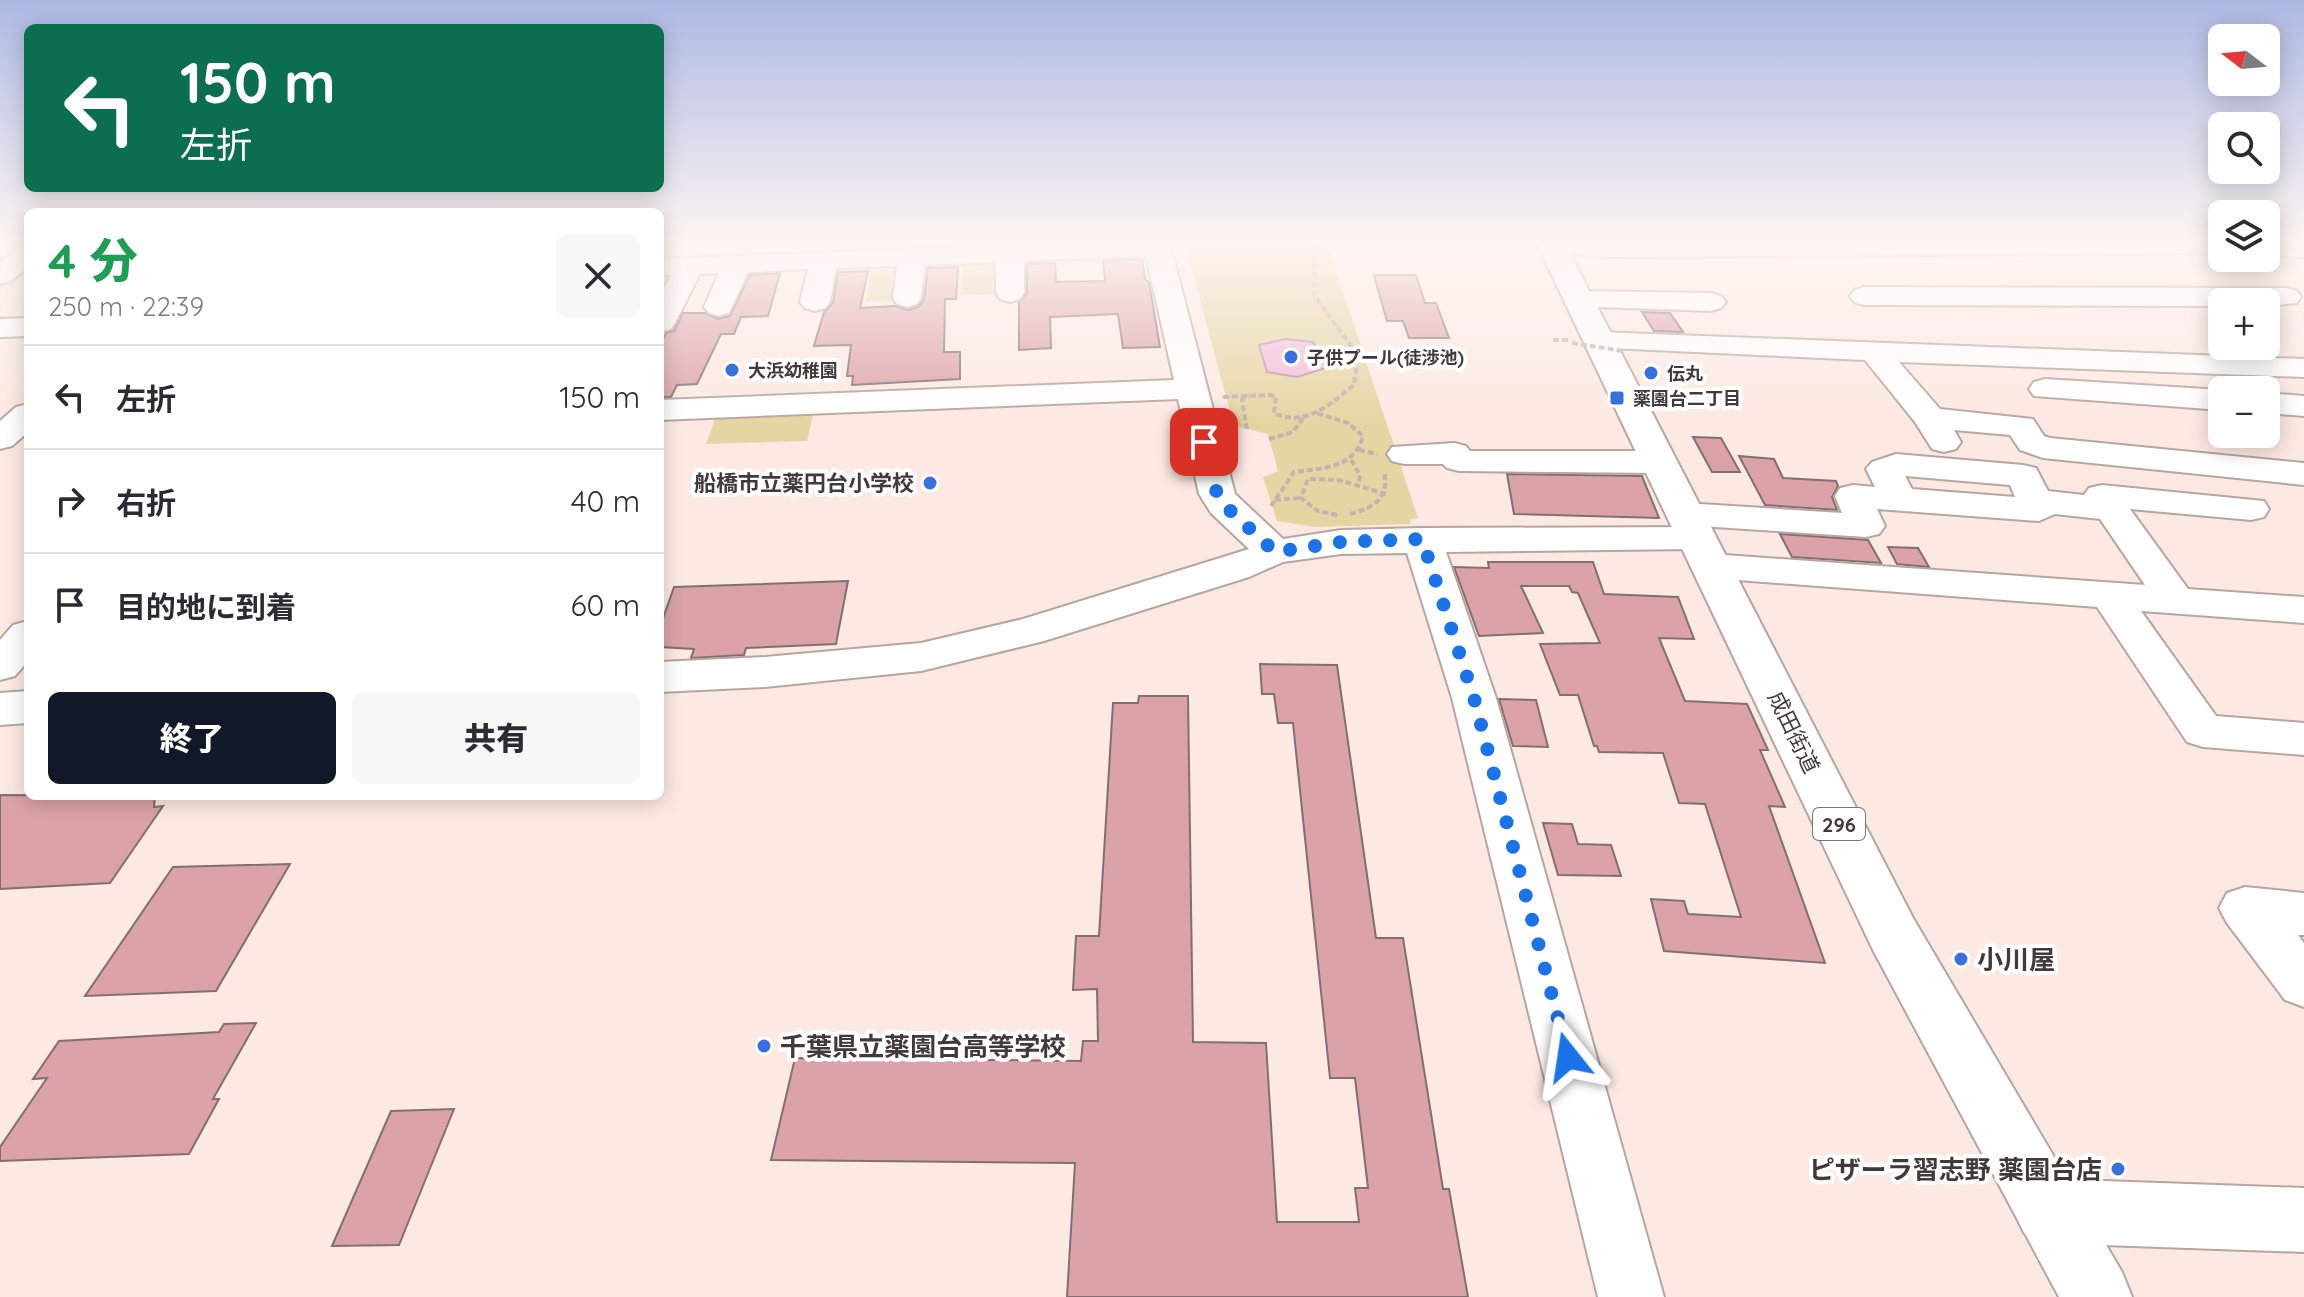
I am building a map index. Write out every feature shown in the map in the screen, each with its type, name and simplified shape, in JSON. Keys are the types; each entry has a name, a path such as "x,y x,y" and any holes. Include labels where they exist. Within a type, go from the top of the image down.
{"highway":[{"name":"成田街道","path":"1577,305 1659,462 1893,934 2097,1297"}],"street":[{"path":"1176,305 1202,393 1217,494 1224,505 1275,552"},
{"path":"1589,333 1701,305"},
{"path":"1936,305 1962,336"},
{"path":"2129,305 2150,321"},
{"path":"0,328 24,327"},
{"path":"1589,333 1874,352 1962,336 2062,359 2304,368"},
{"path":"1874,352 1930,418 1962,471"},
{"path":"2062,359 2094,392"},
{"path":"2045,389 2208,399"},
{"path":"664,410 1202,393"},
{"path":"2280,404 2304,406"},
{"path":"0,413 24,413"},
{"path":"0,439 24,417"},
{"path":"1930,418 2021,426 2032,443 2043,448 2304,474"},
{"path":"1404,454 1454,453 1459,461 1659,462"},
{"path":"664,677 912,659 1029,631 1235,568 1275,552 1341,542 1697,539 1866,526 1853,496 2039,510 2023,476 1896,465 1884,469 1898,498"},
{"path":"2175,599 2102,496 2251,509"},
{"path":"2035,501 2110,509"},
{"path":"1422,539 1474,698 1631,1297"},
{"path":"1697,539 1958,583 2304,610"},
{"path":"2108,594 2203,731 2304,739"},
{"path":"0,666 24,639"},
{"path":"0,709 24,707"},
{"path":"2304,914 2245,908 2304,983"},
{"path":"2046,1211 2304,1220"}],"path":[{"path":"1202,393 1276,397 1274,413 1281,418 1303,418 1354,385 1357,373 1355,354 1347,335 1322,305"},
{"path":"1589,333 1555,343 1589,333"},
{"path":"1247,429 1241,407 1242,400 1250,396"},
{"path":"1315,413 1350,423 1359,430 1363,436 1359,450 1351,460 1327,469 1294,472 1273,503 1301,498 1318,511 1341,516 1376,504 1386,494 1389,484 1377,454 1359,450"},
{"path":"1269,439 1293,432 1303,418"},
{"path":"1351,460 1360,475 1359,484"},
{"path":"1327,469 1340,480"},
{"path":"1301,498 1308,479 1319,477 1359,484 1369,491 1386,494"}],"shaded area":[{"path":"1201,305 1347,305 1418,518 1411,519 1410,524 1316,527 1277,521 1263,477 1278,471 1268,434 1234,426"},
{"name":"子供プール(徒渉池)","path":"1285,339 1313,342 1326,368 1297,377 1267,372 1259,345"},
{"path":"813,415 807,441 706,444 715,419"}],"building":[{"path":"736,305 771,305 768,316 741,317 734,334 721,334 697,384 677,385 671,397 664,397 666,333 674,331 683,313 705,313 718,319 730,316"},
{"path":"831,305 861,305 860,308 895,306 908,310 945,305 944,352 960,352 960,379 852,385 853,376 847,376 851,345 814,346 824,312"},
{"path":"1019,305 1153,305 1160,347 1123,348 1118,314 1050,317 1051,348 1019,350"},
{"path":"1382,305 1437,305 1449,338 1409,338 1403,321 1387,321"},
{"path":"1642,312 1670,313 1683,332 1654,331"},
{"path":"1693,437 1721,438 1740,472 1712,472"},
{"path":"1739,456 1774,459 1783,478 1836,481 1838,486 1832,497 1837,510 1765,505"},
{"path":"1507,474 1642,476 1659,518 1514,514"},
{"path":"1780,534 1868,540 1881,563 1792,557"},
{"path":"1888,547 1918,548 1929,567 1897,564"},
{"path":"1488,562 1593,562 1604,594 1678,597 1694,639 1659,638 1685,701 1747,704 1768,750 1760,750 1785,807 1769,806 1825,963 1664,951 1651,899 1684,901 1688,914 1741,917 1705,804 1679,803 1663,753 1599,752 1594,746 1578,695 1560,695 1540,644 1600,643 1578,593 1572,592 1569,586 1521,586 1543,633 1479,636 1454,567 1489,568"},
{"path":"848,581 836,644 746,648 744,655 691,658 694,649 664,647 664,616 674,587"},
{"path":"1260,664 1337,665 1376,938 1403,938 1443,1189 1449,1189 1468,1297 1067,1297 1075,1163 771,1160 795,1058 1081,1061 1083,1041 1098,1041 1097,989 1073,990 1076,936 1099,936 1113,703 1138,703 1139,696 1188,696 1193,1042 1266,1043 1277,1222 1359,1222 1355,1188 1368,1188 1355,1078 1330,1078 1293,723 1278,723 1274,694 1262,694"},
{"path":"1499,699 1536,700 1548,747 1513,746"},
{"path":"0,795 24,795 24,800 155,800 154,807 163,806 110,883 0,889"},
{"path":"1543,823 1572,824 1578,844 1611,845 1621,876 1558,875"},
{"path":"290,864 216,991 85,996 173,867"},
{"path":"256,1023 213,1099 219,1099 189,1154 0,1161 0,1147 47,1078 33,1079 59,1041 219,1032 224,1024"},
{"path":"454,1109 399,1245 332,1246 391,1111"}],"place":[{"name":"子供プール(徒渉池)","path":"1291,357"},
{"name":"大浜幼稚園","path":"732,370"},
{"name":"伝丸","path":"1651,373"},
{"name":"薬園台二丁目","path":"1617,398"},
{"name":"船橋市立薬円台小学校","path":"930,483"},
{"name":"小川屋","path":"1961,959"},
{"name":"千葉県立薬園台高等学校","path":"764,1046"},
{"name":"ピザーラ習志野 薬園台店","path":"2118,1169"}],"route":[{"path":"1204,442 1217,494 1224,505 1275,552 1341,542 1422,539 1474,698 1568,1057"}]}
